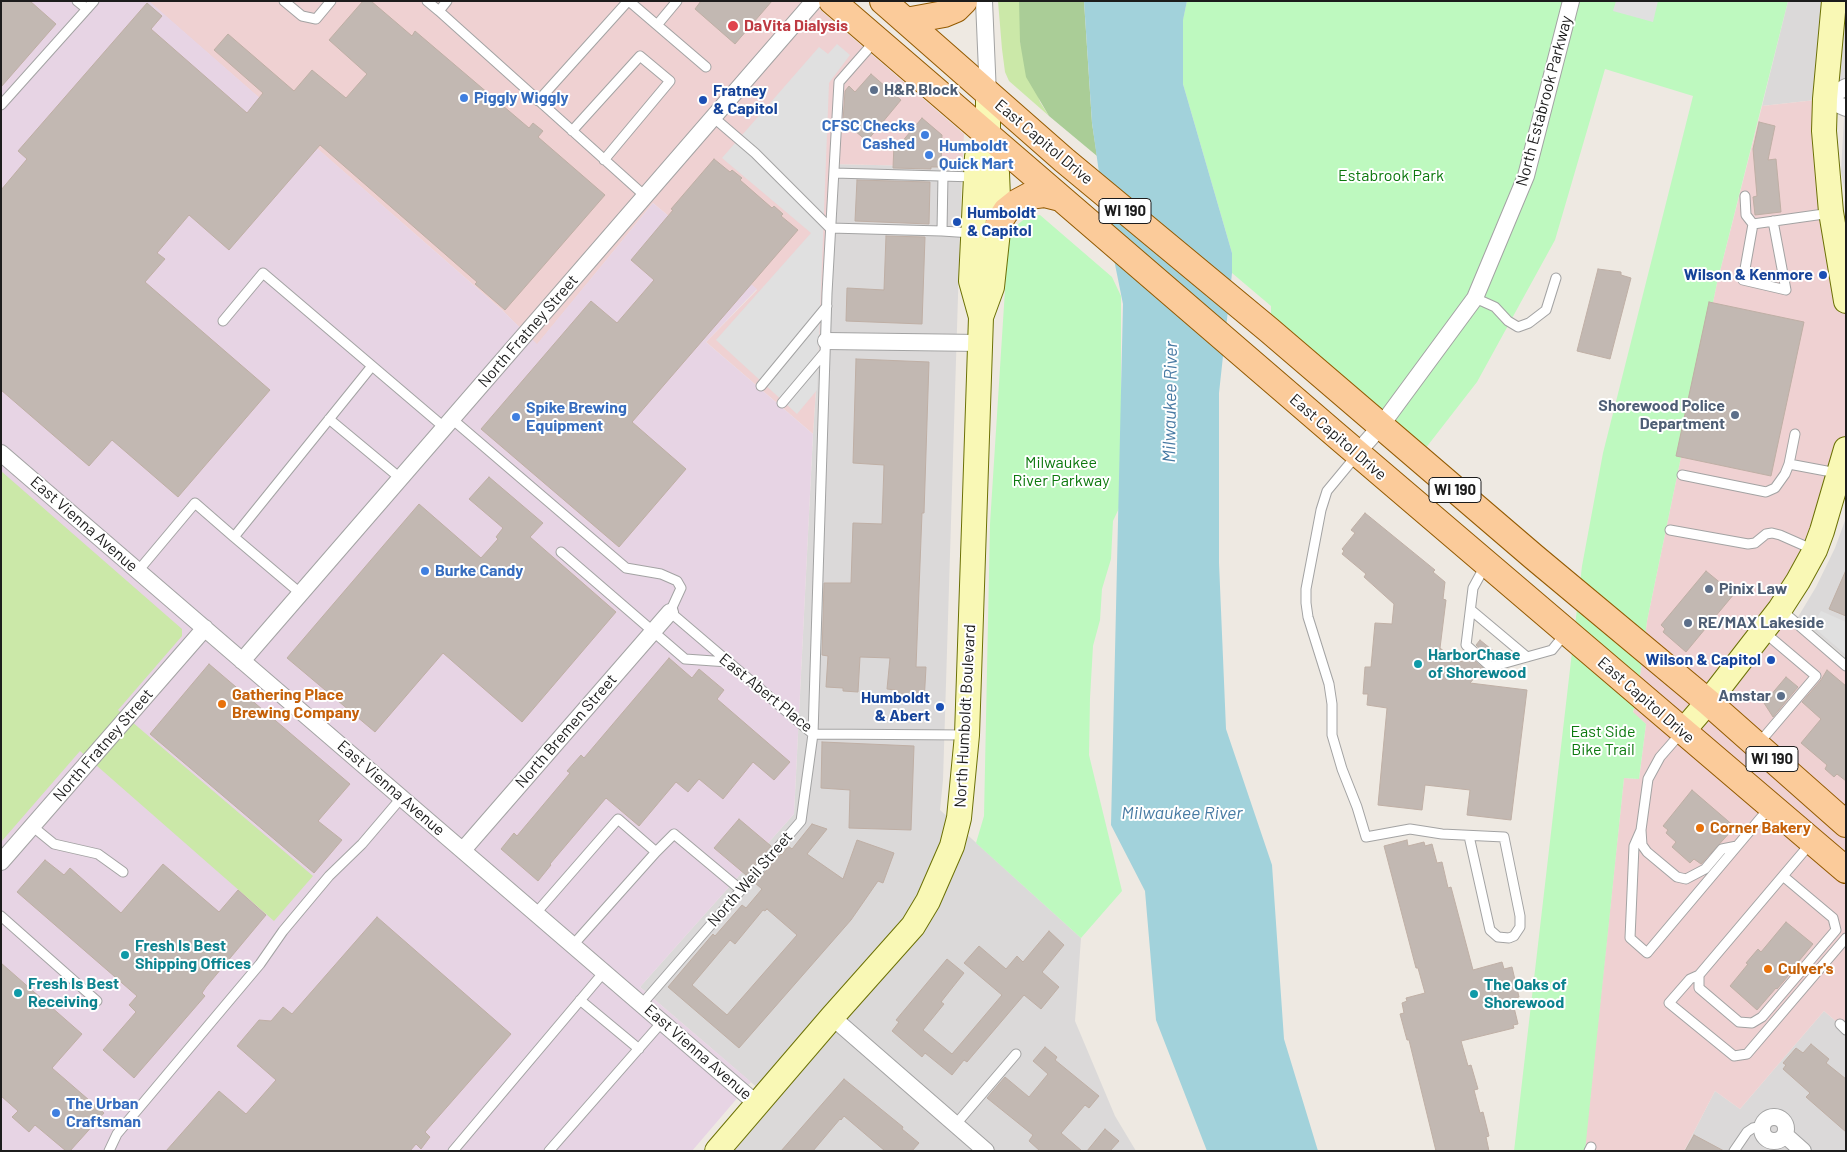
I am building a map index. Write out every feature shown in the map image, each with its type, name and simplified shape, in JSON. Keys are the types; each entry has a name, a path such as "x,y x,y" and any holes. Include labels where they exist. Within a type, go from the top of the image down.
{"main road":[{"name":"East Capitol Drive","path":"832,1 1357,454 1846,870"},
{"name":"East Capitol Drive","path":"883,1 1064,160 1708,702 1841,820"},
{"path":"906,21 944,14 956,9 964,1"},
{"path":"1834,1 1835,104 1824,131 1831,212 1846,301"},
{"name":"North Humboldt Boulevard","path":"980,317 992,287 999,222 997,173 988,136 988,95"},
{"name":"North Humboldt Boulevard","path":"717,1151 832,1017 914,926 928,901 952,846 959,818 967,735 980,343 980,317 971,281 973,234 977,157 988,136"},
{"path":"999,222 1006,211 1029,196 1044,194 1060,198"},
{"path":"1683,731 1708,702 1780,609 1815,550 1829,510 1846,448"},
{"path":"1574,591 1542,581 1513,557 1502,553 1493,556 1491,568 1567,610 1672,697 1687,704 1708,702"},
{"path":"1683,731 1697,730 1708,733 1769,782 1841,820"},
{"path":"1812,842 1829,839 1846,848"}],"street":[{"name":"North Fratney Street","path":"242,661 814,1"},
{"name":"North Humboldt Boulevard","path":"984,1 988,95"},
{"name":"North Estabrook Parkway","path":"1357,454 1380,427 1475,298 1526,176 1571,1"},
{"path":"1835,104 1846,87"},
{"path":"826,346 980,343"},
{"name":"East Vienna Avenue","path":"1,453 757,1104"},
{"name":"North Bremen Street","path":"463,850 670,612"},
{"name":"North Fratney Street","path":"1,862 205,628"},
{"path":"832,1017 986,1151"},
{"path":"1763,1126 1765,1137 1772,1141 1779,1140 1785,1135 1803,1151"}],"lane":[{"path":"77,1 87,10"},
{"path":"1,105 94,1"},
{"path":"284,1 302,16 316,19 331,1"},
{"path":"427,1 645,196"},
{"path":"438,11 447,1"},
{"path":"538,101 629,1 706,67"},
{"path":"657,25 677,1"},
{"name":"North Weil Street","path":"642,1004 800,821 813,734 830,228 839,82 876,40"},
{"path":"572,131 640,56 670,81 604,160"},
{"path":"713,117 755,153 830,228 942,231 973,234"},
{"path":"834,173 976,177"},
{"path":"942,231 943,175"},
{"path":"1744,196 1746,215 1753,224 1743,280 1786,290 1773,221"},
{"path":"1753,224 1831,212"},
{"path":"223,321 263,273 372,366 448,423 626,568 661,574 677,581 681,588 670,612"},
{"path":"1475,298 1495,307 1508,321 1518,327 1529,323 1546,310 1556,278"},
{"path":"761,386 827,306"},
{"path":"782,403 826,346"},
{"path":"234,536 372,366"},
{"path":"329,418 400,478"},
{"path":"1682,475 1766,492 1775,488 1785,474 1795,434"},
{"path":"1357,454 1327,491 1321,510 1306,589 1308,617 1329,684 1332,704 1332,735 1337,754 1366,837 1410,829 1442,834 1504,837 1520,916 1520,927 1514,936 1508,938 1498,937 1490,930 1469,836"},
{"path":"1789,464 1839,474"},
{"path":"138,571 195,503 300,593"},
{"path":"1670,530 1748,544 1755,543 1766,534 1780,534 1815,550"},
{"path":"561,552 686,659 728,662"},
{"path":"1491,568 1473,588 1466,645 1490,667 1552,650 1567,632"},
{"path":"1780,609 1846,666"},
{"path":"1471,610 1527,657"},
{"name":"East Abert Place","path":"670,612 813,734 967,735"},
{"path":"1757,745 1816,676 1763,631"},
{"path":"1683,731 1660,757 1648,779 1641,830 1642,845 1647,852 1677,877 1686,878 1705,869 1722,849 1737,846"},
{"path":"109,1151 116,1134 260,964 283,931 323,883 362,844 402,798"},
{"path":"1641,830 1634,846 1630,938 1647,953 1771,806"},
{"path":"536,913 618,819 656,852"},
{"path":"32,826 54,844 98,854 123,872"},
{"path":"573,945 674,834 741,890"},
{"path":"1812,842 1699,975 1690,979 1669,1003 1734,1056 1747,1054 1846,938"},
{"path":"1783,876 1833,918 1836,930"},
{"path":"1,916 97,1001"},
{"path":"1836,930 1846,933"},
{"path":"1699,975 1699,988 1739,1022 1752,1023 1762,1017 1836,930"},
{"path":"453,1151 604,972"},
{"path":"580,1000 639,1049"},
{"path":"549,1151 662,1022"},
{"path":"956,1124 1016,1054"},
{"path":"1734,1151 1747,1132 1753,1128 1763,1126"}],"shaded area":[{"path":"1,1 149,1 501,309 537,344 653,203 757,289 706,342 813,434 794,814 640,987 751,1082 692,1151 1,1151"},
{"path":"810,1 964,134 962,167 831,164 813,434 706,342 757,290 653,203 537,345 501,309 149,2"},
{"path":"1616,1 1658,1 1653,22 1613,11"},
{"path":"1788,1 1846,1 1846,198 1841,171 1845,101 1825,99 1762,106"},
{"path":"837,44 850,55 829,83 817,390 797,414 716,340 811,233 722,158 819,47 828,54"},
{"path":"1825,99 1846,301 1846,449 1780,609 1846,666 1846,1030 1824,1011 1740,1109 1715,1091 1684,1151 1598,1151 1585,1145 1624,778 1639,779 1646,724 1633,713 1638,692 1647,621 1717,283 1762,106"},
{"path":"831,164 962,167 943,780 940,810 1081,938 1075,1021 1115,1116 1136,1151 734,1151 774,1102 640,987 794,814 813,434"},
{"path":"1846,518 1846,658 1798,617 1816,587 1835,548"},
{"path":"1821,611 1846,622 1846,655 1812,626"},
{"path":"1824,1011 1846,1030 1846,1151 1684,1151 1715,1091 1740,1109"}],"green space":[{"path":"998,1 1020,2 1020,42 1040,102 1049,116 1009,81 1005,72"},
{"path":"1019,1 1084,1 1092,123 1097,156 1049,116 1026,77 1020,42"},
{"name":"Estabrook Park","path":"1187,1 1788,1 1717,283 1647,621 1638,692 1633,712 1646,724 1639,779 1624,778 1585,1151 1514,1151 1582,566 1603,453 1693,96 1605,69 1555,240 1477,382 1425,449 1271,314 1271,306 1232,273 1232,253 1183,84 1183,19"},
{"name":"Milwaukee River Parkway","path":"1040,215 1112,277 1121,296 1121,396 1128,489 1113,521 1111,559 1102,589 1100,620 1093,646 1089,755 1122,891 1081,938 976,843 984,816 990,524 1008,243 1016,226 1028,216"},
{"path":"1,471 182,629 182,636 118,710 313,876 274,921 80,751 1,842"}],"water":[{"name":"Milwaukee River","path":"1084,1 1187,1 1183,20 1183,84 1232,253 1232,273 1219,393 1219,563 1226,729 1272,865 1284,1039 1318,1151 1207,1151 1156,1020 1145,891 1111,825 1123,304 1105,215 1092,123"}],"building":[{"path":"1,1 30,1 56,24 1,87"},
{"path":"363,1 371,1 412,36 415,31 529,128 533,123 543,131 538,137 605,195 505,310 475,284 477,282 320,145 229,250 189,215 157,253 165,259 145,282 270,390 178,497 112,440 89,466 1,390 1,190 27,159 18,151 147,3 162,16 151,29 247,113 263,93 214,50 228,34 294,91 312,70 346,98 367,74 329,40"},
{"name":"DaVita Dialysis","path":"701,1 772,1 735,44 695,9"},
{"path":"871,74 901,100 867,141 843,121 845,91 849,86 855,92"},
{"path":"922,118 942,135 941,167 931,167 931,169 893,168 894,144 900,144"},
{"path":"1759,122 1775,126 1768,160 1776,159 1781,212 1755,215 1753,197 1757,196 1753,149"},
{"path":"714,159 730,172 732,170 742,178 740,180 772,208 774,206 783,214 781,216 798,230 632,422 686,469 619,547 481,429 591,301 617,323 654,280 631,260"},
{"path":"857,180 930,182 929,224 855,221"},
{"path":"886,236 925,237 922,324 846,321 847,288 884,290"},
{"path":"1598,269 1621,272 1621,275 1631,278 1610,359 1577,351"},
{"name":"Shorewood Police Department","path":"1709,302 1804,322 1771,476 1676,456"},
{"path":"856,359 929,362 916,667 926,667 924,703 894,701 895,690 887,689 890,658 860,657 858,692 843,691 843,688 826,687 828,656 822,655 824,583 851,583 853,523 882,524 884,465 853,463"},
{"path":"489,477 543,523 530,537 616,612 522,722 443,653 375,732 287,658 419,504 481,558 498,539 496,537 503,528 469,499"},
{"name":"HarborChase of Shorewood","path":"1365,513 1435,570 1433,572 1445,582 1443,599 1446,600 1440,648 1457,662 1459,660 1461,662 1468,655 1483,668 1470,683 1527,690 1511,820 1467,815 1470,790 1425,785 1422,810 1378,805 1387,708 1367,705 1368,694 1363,694 1365,667 1371,667 1375,623 1392,624 1394,604 1364,577 1366,574 1342,554 1344,551 1342,549 1355,533 1351,530"},
{"path":"1846,570 1846,616 1829,609"},
{"path":"1706,571 1734,594 1686,652 1663,632 1665,629 1661,625"},
{"path":"1480,640 1496,653 1491,659 1476,645"},
{"path":"669,658 692,678 699,669 724,690 717,699 790,762 774,780 753,762 723,799 699,779 688,792 676,782 639,826 606,798 538,881 501,849 514,833 517,836 570,773 567,771 581,755 584,758"},
{"path":"209,664 350,784 318,821 342,840 314,873 150,734"},
{"path":"1827,670 1846,686 1846,781 1837,774 1834,777 1825,769 1827,765 1801,743 1821,719 1802,702"},
{"path":"1786,677 1798,687 1773,717 1764,703"},
{"path":"822,742 914,746 911,830 849,828 850,790 821,788"},
{"name":"Corner Bakery","path":"1692,790 1735,827 1701,864 1694,859 1690,863 1672,847 1676,842 1666,833 1668,830 1663,826"},
{"path":"739,819 771,846 746,875 714,848"},
{"path":"812,824 827,829 807,854 843,879 857,840 894,853 883,883 878,881 851,920 739,1048 668,987 713,934 715,936 742,905 746,908 762,889 755,883 782,855 788,846 792,849","holes":["767,909 797,935 727,1015 692,985 730,940 735,944 763,910"]},
{"name":"The Oaks of Shorewood","path":"1407,840 1408,846 1424,842 1425,846 1432,844 1437,863 1442,862 1448,888 1451,887 1473,970 1502,962 1504,969 1512,967 1519,997 1512,999 1518,1024 1513,1025 1514,1028 1461,1041 1468,1066 1471,1065 1478,1089 1474,1090 1480,1113 1483,1112 1489,1136 1486,1137 1489,1151 1436,1151 1409,1040 1407,1040 1400,1014 1404,1013 1402,1003 1407,1001 1406,998 1425,993 1418,968 1416,968 1384,846"},
{"path":"45,860 64,875 70,868 121,913 163,864 219,912 238,890 266,915 206,987 202,993 205,996 134,1078 103,1050 136,1012 129,1005 137,996 17,892"},
{"path":"377,917 511,1034 425,1132 430,1137 421,1149 416,1144 410,1151 166,1151 219,1091 246,1114 276,1080 237,1046 259,1020 271,1021 283,1007 292,1014"},
{"name":"Culver's","path":"1786,922 1813,944 1789,975 1757,1010 1730,986 1758,949 1761,952"},
{"path":"1049,931 1064,945 1042,972 1059,987 1041,1009 1024,995 967,1062 964,1060 952,1075 925,1053 922,1057 892,1031 899,1022 896,1020 947,959 964,973 941,1002 944,1004 923,1030 952,1054 1002,995 964,963 979,946 1006,969 1017,956 1023,962"},
{"path":"1,963 82,1034 52,1068 104,1113 70,1151 66,1151 35,1125 29,1132 12,1117 18,1111 1,1096"},
{"path":"1811,1044 1829,1059 1826,1063 1846,1079 1846,1132 1806,1097 1810,1093 1783,1069 1786,1065 1783,1063 1796,1048 1803,1053"},
{"path":"1045,1047 1057,1057 1055,1060 1099,1096 1089,1108 1085,1105 1061,1133 1082,1151 1040,1151 1029,1141 1033,1135 987,1098 1005,1077 1029,1097 1048,1074 1033,1061"},
{"path":"844,1079 903,1127 902,1129 919,1143 912,1151 885,1151 844,1116 813,1151 781,1151"},
{"path":"1105,1129 1119,1141 1110,1151 1087,1151"},
{"path":"1694,1135 1724,1151 1685,1151"}],"place":[{"name":"DaVita Dialysis","path":"733,26"},
{"name":"H&R Block","path":"874,90"},
{"name":"Piggly Wiggly","path":"464,98"},
{"name":"Fratney & Capitol","path":"703,100"},
{"name":"CFSC Checks Cashed","path":"925,135"},
{"name":"Humboldt Quick Mart","path":"929,155"},
{"name":"Humboldt & Capitol","path":"957,222"},
{"name":"Wilson & Kenmore","path":"1823,275"},
{"name":"Shorewood Police Department","path":"1735,415"},
{"name":"Spike Brewing Equipment","path":"516,417"},
{"name":"Burke Candy","path":"425,571"},
{"name":"Pinix Law","path":"1709,589"},
{"name":"RE/MAX Lakeside","path":"1688,623"},
{"name":"Wilson & Capitol","path":"1771,660"},
{"name":"HarborChase of Shorewood","path":"1418,664"},
{"name":"Amstar","path":"1781,696"},
{"name":"Gathering Place Brewing Company","path":"222,704"},
{"name":"Humboldt & Abert","path":"940,707"},
{"name":"Corner Bakery","path":"1700,828"},
{"name":"Fresh Is Best Shipping Offices","path":"125,955"},
{"name":"Culver's","path":"1768,969"},
{"name":"Fresh Is Best Receiving","path":"18,993"},
{"name":"The Oaks of Shorewood","path":"1474,994"},
{"name":"The Urban Craftsman","path":"56,1113"}],"park label":[{"name":"East Side Bike Trail","path":"1603,741"}]}
